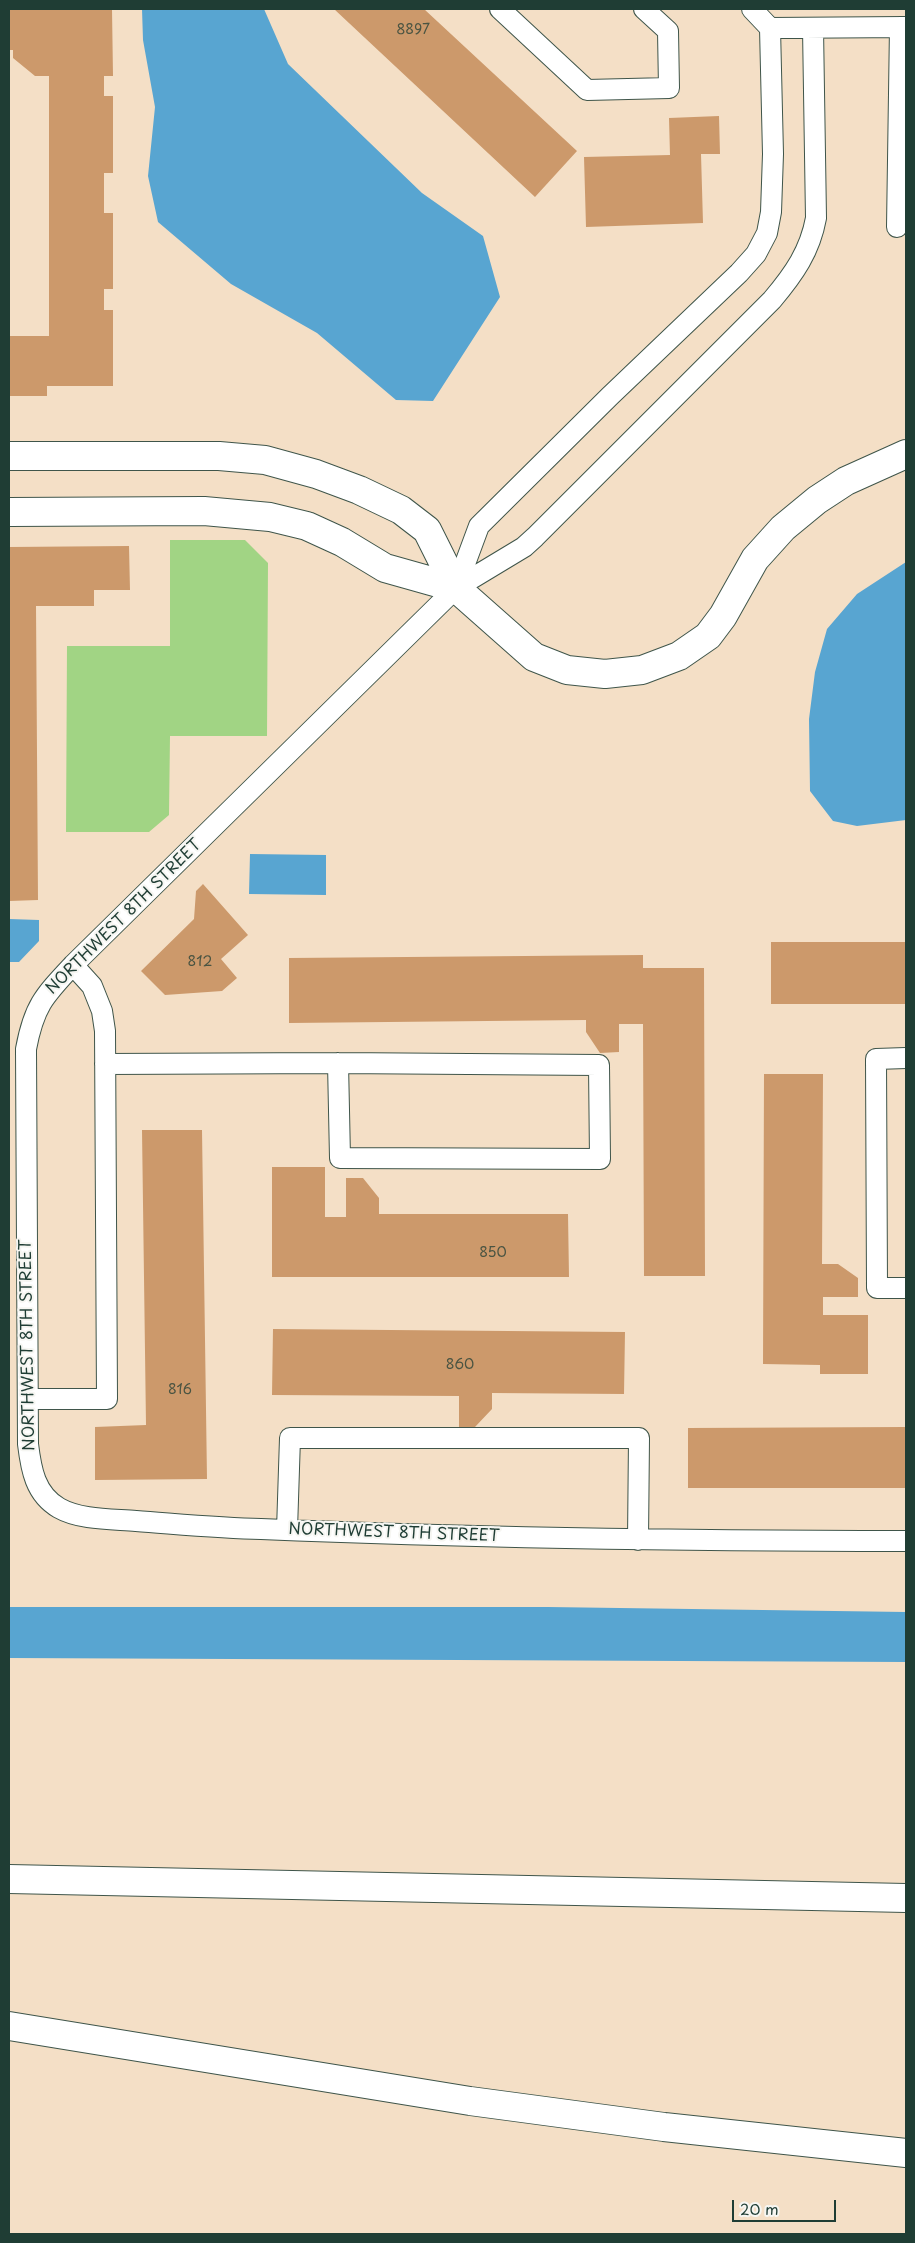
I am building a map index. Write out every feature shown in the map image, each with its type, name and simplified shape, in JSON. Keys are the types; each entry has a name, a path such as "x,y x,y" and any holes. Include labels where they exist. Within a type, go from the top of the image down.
{"main road":[{"path":"9,456 219,456 265,460 359,490 401,510 427,530 456,588 534,657 567,670 605,674 642,670 679,656 708,636 723,616 755,559 782,528 817,500 846,481 906,454"},
{"path":"9,512 204,511 270,517 316,530 342,542 385,568 456,588"},
{"path":"9,1879 906,1898"},
{"path":"9,2026 470,2101 664,2128 906,2153"}],"lane":[{"path":"500,9 587,90 669,88 668,31 644,9"},
{"path":"456,588 479,526 610,396 739,273 756,254 767,233 773,192 770,28 752,9"},
{"path":"770,28 903,27 897,228"},
{"path":"456,588 524,547 536,537 772,300 804,257 813,237 816,218 813,28"},
{"name":"NORTHWEST 8TH STREET","path":"456,588 73,965 39,1004 30,1026 26,1049 17,1199 28,1399 28,1444 32,1470 37,1486 46,1498 59,1508 77,1514 215,1527 638,1540 906,1541"},
{"path":"28,1399 107,1399 105,1031 102,1011 92,986 73,965"},
{"path":"906,1058 876,1059 877,1288 906,1288"},
{"path":"105,1064 338,1063 599,1065 600,1159 340,1158 338,1063"},
{"path":"287,1530 290,1438 639,1438 638,1540"}],"green space":[{"path":"170,540 245,540 268,563 267,736 170,736 169,815 149,832 66,832 67,646 170,646"}],"water":[{"path":"142,9 264,9 288,64 422,193 483,236 500,297 433,401 396,400 317,333 231,284 158,222 148,176 155,107 143,40"},
{"path":"906,562 906,820 857,826 833,821 810,791 809,719 815,672 827,629 857,594"},
{"path":"250,854 326,855 326,895 249,894"},
{"path":"9,919 39,920 39,941 19,962 9,962"},
{"path":"9,1607 548,1607 906,1612 906,1662 9,1658"}],"building":[{"path":"9,9 112,9 113,76 104,76 104,96 113,96 113,173 104,173 104,213 113,213 113,289 104,289 104,310 113,310 113,386 47,386 47,396 9,396 9,336 49,336 49,76 35,76 13,58 13,50 9,50"},
{"path":"334,9 424,9 577,151 535,197"},
{"path":"719,116 720,154 701,154 703,223 586,227 584,157 670,155 669,118"},
{"path":"129,546 130,590 94,590 94,606 36,606 38,900 9,901 9,547"},
{"path":"203,884 248,935 221,959 237,978 222,991 165,995 141,971 194,919 196,891"},
{"path":"771,942 906,942 906,1004 771,1004"},
{"path":"643,955 643,968 704,968 705,1276 644,1276 643,1024 619,1024 619,1052 600,1053 586,1032 586,1020 289,1023 289,958"},
{"path":"764,1074 823,1074 822,1264 838,1264 858,1278 858,1297 823,1297 823,1315 868,1315 868,1374 820,1374 820,1365 763,1364"},
{"path":"142,1130 202,1130 207,1479 95,1480 95,1427 146,1425"},
{"path":"272,1167 325,1167 325,1217 346,1217 346,1178 363,1178 379,1198 379,1214 568,1214 569,1277 272,1277"},
{"path":"273,1329 625,1332 624,1394 492,1393 492,1409 475,1427 459,1427 459,1396 272,1395"},
{"path":"906,1427 906,1488 688,1488 688,1428"}]}
